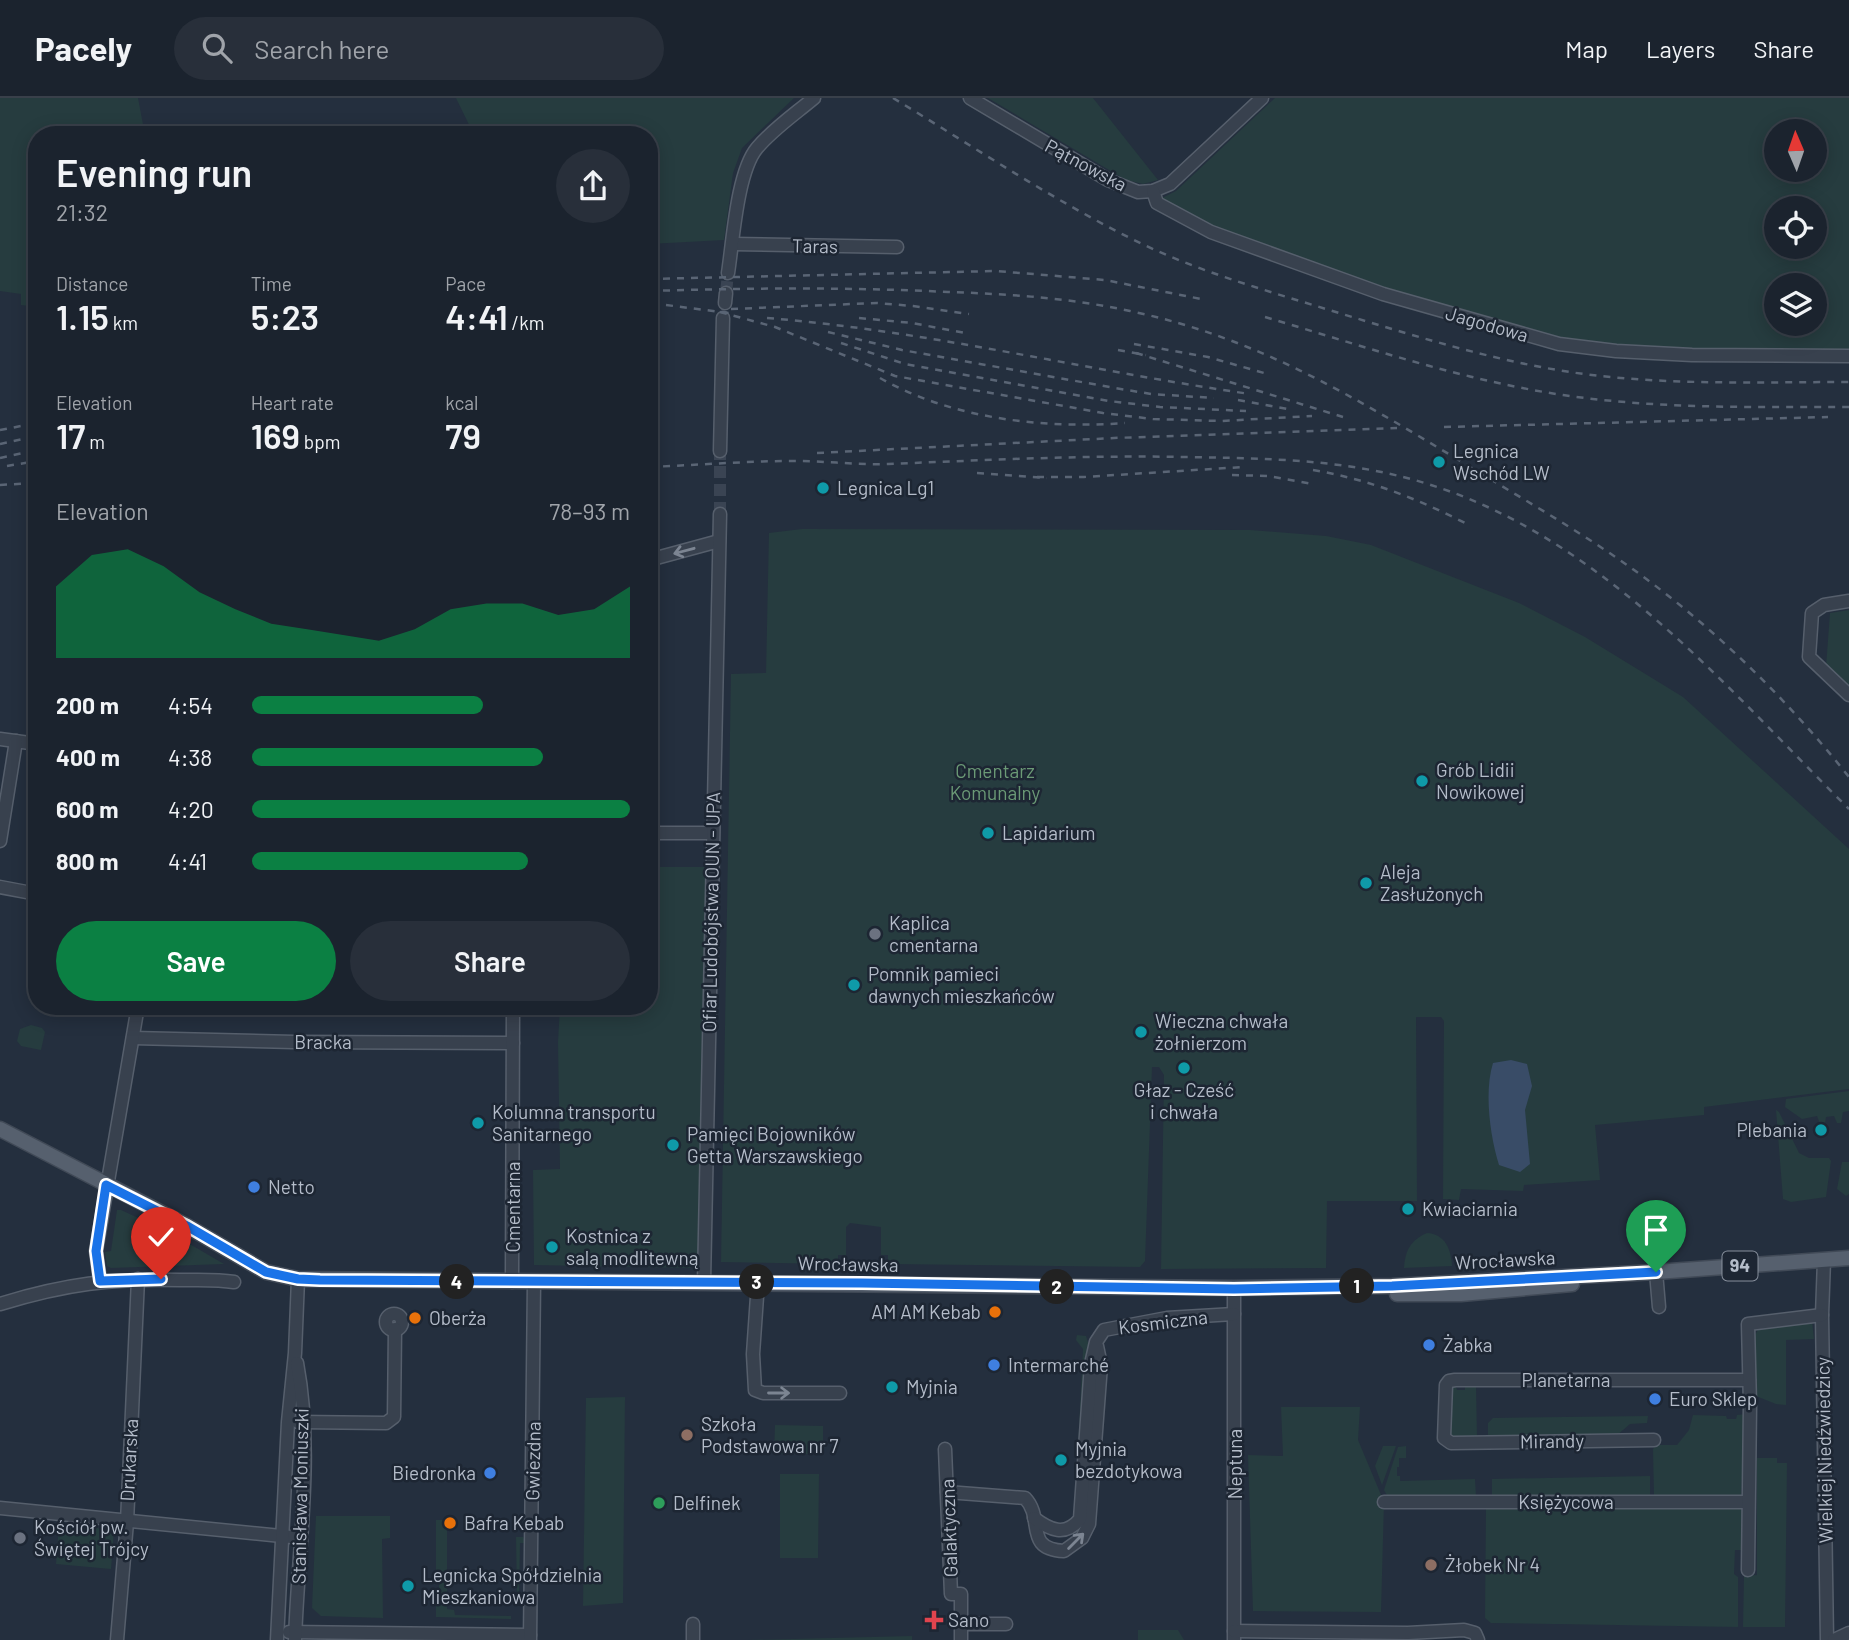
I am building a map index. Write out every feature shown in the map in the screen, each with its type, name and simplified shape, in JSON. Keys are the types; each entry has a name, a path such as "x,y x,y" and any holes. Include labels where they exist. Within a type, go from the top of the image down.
{"main road":[{"name":"94","path":"0,1129 187,1226 266,1272 298,1279"},
{"name":"Wrocławska","path":"298,1279 1234,1289 1656,1272 1849,1258"}],"street":[{"path":"728,273 748,163 756,149 814,98"},
{"name":"Pątnowska","path":"970,98 1108,180 1138,192 1153,191 1170,184 1262,98"},
{"name":"Jagodowa","path":"1153,191 1157,203 1211,232 1383,294 1559,344 1616,351 1692,355 1849,356"},
{"name":"Taras","path":"733,244 897,247"},
{"path":"720,452 723,318"},
{"path":"658,558 719,541 720,514"},
{"name":"Ofiar Ludobójstwa OUN - UPA","path":"704,1282 719,541"},
{"path":"1849,601 1824,605 1812,613 1809,657 1849,695"},
{"path":"0,739 28,743"},
{"path":"0,841 16,741"},
{"path":"658,833 712,833"},
{"path":"0,887 28,892"},
{"path":"100,1281 96,1251 137,1015"},
{"name":"Cmentarna","path":"512,1282 513,1015"},
{"name":"Bracka","path":"133,1038 513,1043"},
{"name":"Wielkiej Niedźwiedzicy","path":"1824,1260 1822,1315 1827,1640"},
{"path":"1656,1272 1658,1307"},
{"path":"0,1304 46,1290 100,1281 138,1279 234,1282"},
{"name":"Drukarska","path":"117,1640 127,1522 138,1279"},
{"name":"Stanisława Moniuszki","path":"277,1636 298,1279"},
{"name":"Gwiezdna","path":"530,1637 534,1282"},
{"path":"758,1282 753,1354 754,1387 758,1392 840,1393"},
{"name":"Neptuna","path":"1234,1289 1234,1635"},
{"name":"Kosmiczna","path":"947,1492 1025,1498 1032,1505 1040,1542 1046,1549 1065,1552 1082,1538 1089,1524 1101,1364 1096,1342 1104,1330 1167,1318 1234,1314"},
{"path":"1748,1570 1748,1324 1822,1315"},
{"path":"288,1422 386,1423 394,1417 395,1329"},
{"path":"1034,1518 1049,1529 1063,1530 1073,1527 1080,1519 1086,1409 1096,1342"},
{"name":"Stanisława Moniuszki","path":"295,1353 302,1389 304,1422 295,1636"},
{"name":"Planetarna","path":"1451,1443 1444,1438 1444,1397 1449,1381 1749,1380"},
{"name":"Mirandy","path":"1451,1443 1654,1440"},
{"name":"Galaktyczna","path":"945,1449 951,1594 961,1594 961,1640"},
{"name":"Księżycowa","path":"1384,1502 1748,1502"},
{"path":"0,1508 301,1538"},
{"path":"693,1624 693,1640"},
{"path":"961,1624 1006,1625"},
{"path":"1234,1635 1464,1630 1475,1633 1478,1640"},
{"path":"1834,1640 1849,1633"},
{"path":"277,1636 530,1637"}],"green space":[{"path":"0,98 138,98 143,126 28,126 28,306 21,305 21,294 0,291"},
{"path":"456,98 794,98 742,148 733,173 724,240 658,244 658,126 470,126"},
{"path":"988,98 1093,98 1158,180 1143,184 1126,180"},
{"path":"1275,98 1849,98 1849,351 1664,350 1560,340 1438,306 1226,232 1163,202 1162,198 1176,191"},
{"name":"Cmentarz Komunalny","path":"802,529 1250,530 1326,536 1371,545 1519,603 1585,637 1683,697 1849,849 1849,1089 1704,1107 1704,1115 1595,1125 1600,1180 1524,1185 1523,1191 1461,1189 1459,1200 1443,1199 1444,1021 1441,1017 1416,1017 1417,1201 1327,1201 1326,1268 1161,1269 1164,1075 1159,1067 1152,1067 1145,1261 1140,1267 888,1264 888,1255 881,1255 881,1227 850,1223 846,1227 846,1255 838,1255 838,1264 721,1262 731,674 766,673 769,533"},
{"path":"1849,610 1849,689 1826,667 1830,613"},
{"path":"658,867 706,867 699,1256 693,1256 691,1267 534,1265 533,1170 560,1169 560,1015 658,1015"},
{"path":"31,1025 42,1028 45,1032 41,1050 21,1046 17,1041 20,1029"},
{"path":"1849,1091 1849,1111 1843,1112 1841,1123 1837,1123 1834,1116 1826,1117 1825,1123 1820,1124 1817,1116 1802,1119 1785,1107 1786,1099"},
{"path":"1776,1110 1799,1153 1809,1158 1829,1158 1831,1161 1826,1197 1791,1202 1783,1199"},
{"path":"1842,1162 1849,1162 1849,1194 1846,1196 1837,1189"},
{"path":"117,1210 169,1232 224,1264 107,1266 105,1252 111,1251"},
{"path":"1427,1233 1443,1239 1452,1266 1404,1268 1410,1246"},
{"path":"1812,1321 1814,1339 1786,1340 1786,1405 1756,1396 1754,1337 1760,1326"},
{"path":"1077,1335 1086,1336 1089,1346 1076,1487 1083,1349 1076,1340"},
{"path":"1456,1386 1457,1390 1465,1390 1465,1386 1476,1386 1477,1438 1456,1438 1448,1432 1449,1387"},
{"path":"625,1397 623,1603 583,1606 586,1398"},
{"path":"1281,1407 1360,1407 1358,1440 1384,1502 1381,1612 1253,1611 1248,1455 1283,1456"},
{"path":"1746,1414 1741,1495 1654,1497 1653,1449 1657,1445 1677,1445 1689,1430 1693,1415 1736,1419 1737,1415"},
{"path":"1648,1416 1647,1423 1630,1424 1616,1436 1488,1438 1488,1423 1493,1418"},
{"path":"775,1425 823,1426 823,1454 774,1454"},
{"path":"1383,1446 1396,1446 1382,1485 1375,1466"},
{"path":"1406,1446 1406,1458 1399,1458 1397,1467 1400,1481 1475,1479 1476,1496 1389,1499 1384,1490 1398,1447"},
{"path":"1757,1458 1777,1458 1777,1463 1787,1463 1785,1627 1743,1627 1744,1576 1757,1575"},
{"path":"780,1474 819,1474 818,1558 780,1558"},
{"path":"1650,1476 1650,1500 1492,1499 1492,1479"},
{"path":"1486,1507 1739,1507 1745,1514 1743,1550 1735,1550 1738,1627 1491,1623 1485,1618"},
{"path":"316,1516 390,1516 390,1538 382,1539 383,1618 321,1616 312,1608"},
{"path":"436,1520 447,1520 447,1609 454,1610 455,1615 511,1616 511,1619 436,1617 439,1578 436,1578"},
{"path":"59,1524 114,1530 111,1569 56,1564"},
{"path":"516,1537 523,1537 526,1543 520,1543 519,1595 525,1595 522,1598 517,1597"},
{"path":"1138,1630 1178,1630 1184,1640 1138,1640"},
{"path":"912,1636 912,1640 747,1640"}],"water":[{"path":"1511,1060 1527,1064 1532,1086 1525,1110 1530,1164 1520,1172 1499,1165 1489,1114 1489,1087 1493,1063"}],"tunnel":[{"path":"726,293 728,273"},
{"path":"720,451 720,514"}],"railway":[{"path":"893,98 1069,205 1155,250 1232,280 1403,332 1501,359 1600,376 1693,382 1849,382"},
{"path":"658,279 996,271 1105,280 1206,300"},
{"path":"658,291 911,290 1039,297 1130,311 1177,323 1262,353 1382,414 1555,518 1645,578 1701,623 1754,671 1849,777"},
{"path":"731,309 877,303 969,314"},
{"path":"666,305 729,313"},
{"path":"720,312 775,327 895,376 1103,413 1153,419 1221,421 1312,416"},
{"path":"1265,317 1487,381 1563,395 1670,405 1849,407"},
{"path":"767,318 888,332 1250,394"},
{"path":"859,318 912,323 965,333"},
{"path":"828,332 902,350 1115,388 1151,394 1214,398"},
{"path":"841,343 905,364 1109,401 1160,407 1246,411"},
{"path":"1134,344 1208,357 1264,373"},
{"path":"1118,350 1146,355"},
{"path":"1136,353 1343,417"},
{"path":"880,378 937,403 999,418 1063,424 1125,423"},
{"path":"1238,400 1288,409"},
{"path":"1444,427 1828,417"},
{"path":"0,430 28,425"},
{"path":"817,453 1114,438 1397,428"},
{"path":"0,444 28,438"},
{"path":"0,458 28,452"},
{"path":"658,467 777,461 876,464 1074,457 1273,459 1354,467 1433,486 1473,500 1514,520 1562,548 1607,580 1692,652 1849,809"},
{"path":"7,466 28,462"},
{"path":"1037,477 1084,477 1243,467"},
{"path":"1313,470 1391,491 1465,523"},
{"path":"977,473 1047,478"},
{"path":"1232,475 1268,476 1313,484"},
{"path":"0,485 28,483"}],"place":[{"name":"Legnica Wschód LW","path":"1439,462"},
{"name":"Legnica Lg1","path":"823,488"},
{"name":"Grób Lidii Nowikowej","path":"1422,781"},
{"name":"Lapidarium","path":"988,833"},
{"name":"Aleja Zasłużonych","path":"1366,883"},
{"name":"Kaplica cmentarna","path":"875,934"},
{"name":"Pomnik pamieci dawnych mieszkańców","path":"854,985"},
{"name":"Wieczna chwała żołnierzom","path":"1141,1032"},
{"name":"Głaz - Cześć i chwała","path":"1184,1068"},
{"name":"Kolumna transportu Sanitarnego","path":"478,1123"},
{"name":"Plebania","path":"1821,1130"},
{"name":"Pamięci Bojowników Getta Warszawskiego","path":"673,1145"},
{"name":"Netto","path":"254,1187"},
{"name":"Kwiaciarnia","path":"1408,1209"},
{"name":"Kostnica z salą modlitewną","path":"552,1247"},
{"name":"AM AM Kebab","path":"995,1312"},
{"name":"Oberża","path":"415,1318"},
{"name":"Żabka","path":"1429,1345"},
{"name":"Intermarché","path":"994,1365"},
{"name":"Myjnia","path":"892,1387"},
{"name":"Euro Sklep","path":"1655,1399"},
{"name":"Szkoła Podstawowa nr 7","path":"687,1435"},
{"name":"Myjnia bezdotykowa","path":"1061,1460"},
{"name":"Biedronka","path":"490,1473"},
{"name":"Delfinek","path":"659,1503"},
{"name":"Bafra Kebab","path":"450,1523"},
{"name":"Kościół pw. Świętej Trójcy","path":"20,1538"},
{"name":"Żłobek Nr 4","path":"1431,1565"},
{"name":"Legnicka Spółdzielnia Mieszkaniowa","path":"408,1586"},
{"name":"Sano","path":"934,1620"}],"route":[{"path":"161,1279 100,1281 96,1251 106,1185 187,1226 266,1272 298,1279 1234,1289 1392,1286 1656,1272"}]}
